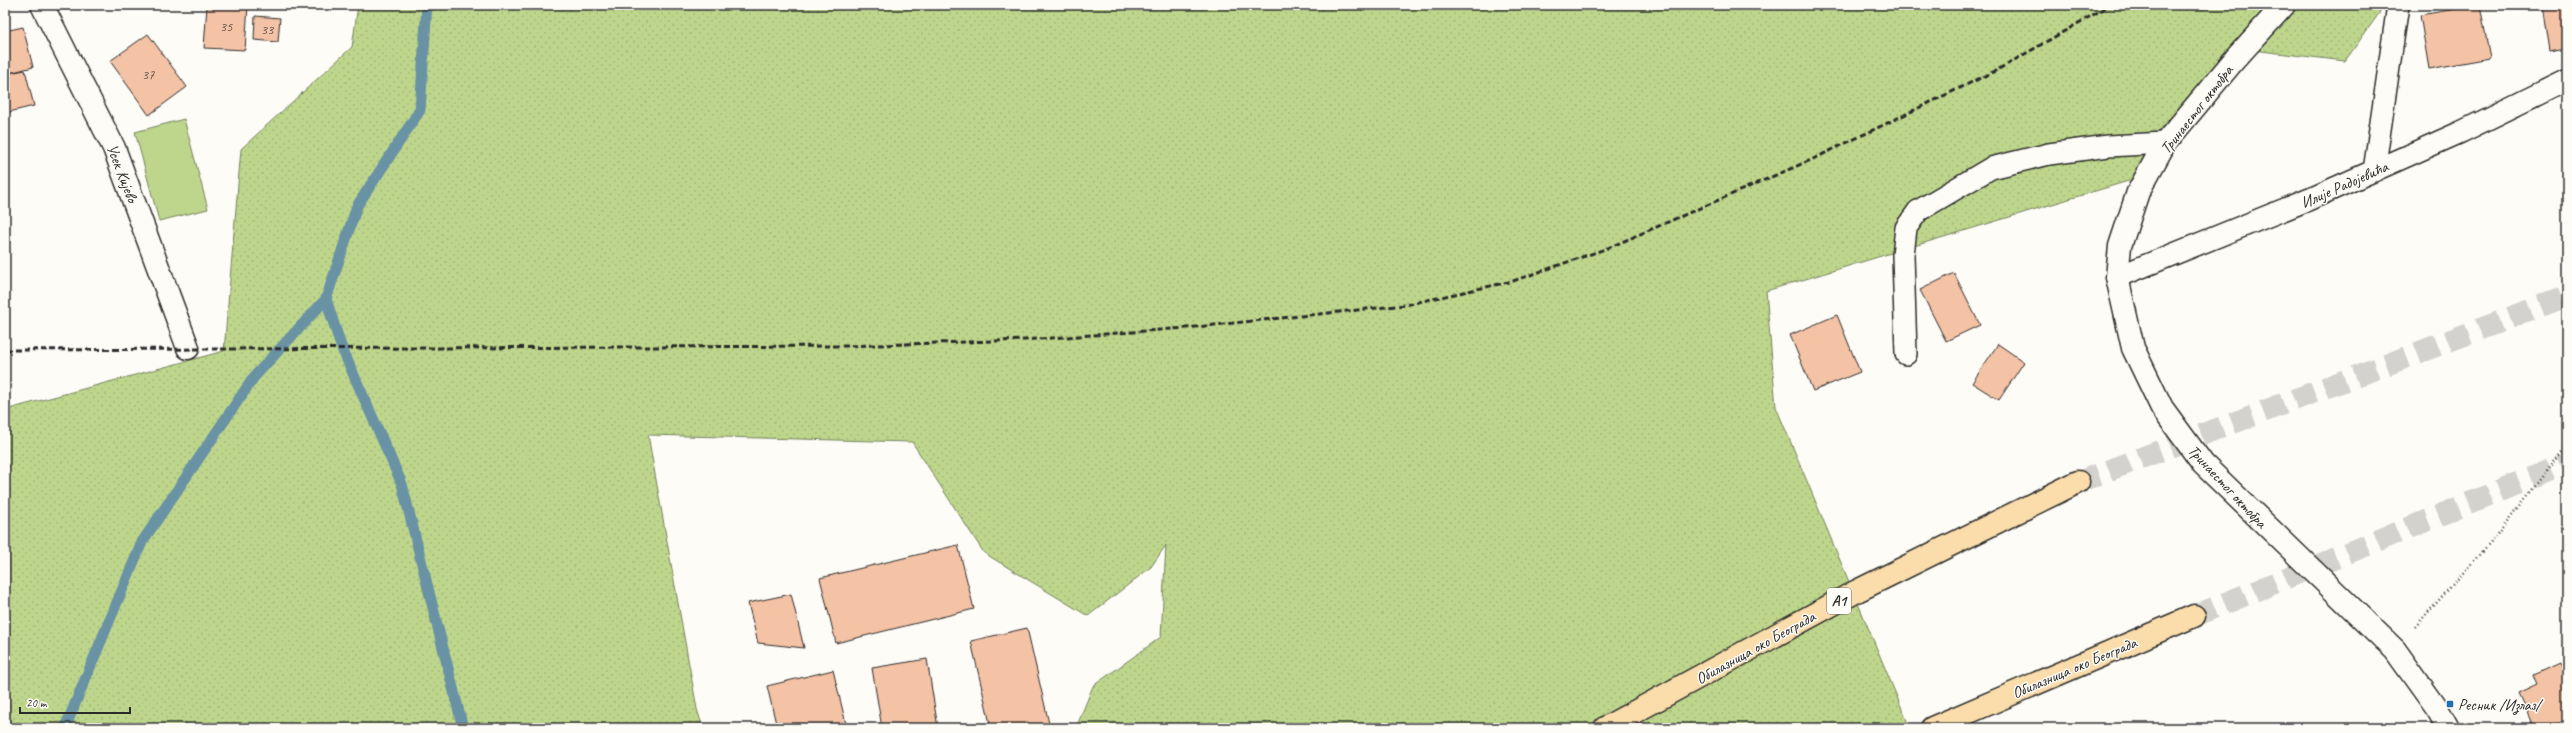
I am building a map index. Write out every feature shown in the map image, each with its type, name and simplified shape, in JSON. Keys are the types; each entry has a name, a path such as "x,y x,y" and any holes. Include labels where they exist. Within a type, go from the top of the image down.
{"highway":[{"name":"Обилазница око Београда","path":"1605,728 1857,591 2078,482"},
{"name":"Обилазница око Београда","path":"1932,728 2194,616"}],"street":[{"name":"Усек Кијево","path":"42,5 114,148 188,348"},
{"name":"Тринаестог октобра","path":"2284,5 2235,59 2165,143 2138,192 2120,246 2117,277 2133,348 2162,408 2203,464 2395,650 2448,728"}],"lane":[{"path":"2374,171 2398,5"},
{"name":"Илије Радојевића","path":"2117,277 2310,200 2567,80"},
{"path":"1906,354 1903,255 1906,228 1918,211 1991,168 2049,154 2108,146 2165,143"}],"path":[{"path":"2395,650 2495,537 2567,443"}],"green space":[{"path":"358,5 2385,5 2345,61 2244,49 2148,175 1766,291 1776,407 1910,728 1076,728 1093,686 1161,637 1166,545 1151,567 1088,616 984,553 912,442 648,435 697,709 703,728 5,728 5,410 224,351 241,149 352,47"},
{"path":"184,119 208,209 159,221 135,132"}],"building":[{"path":"207,5 248,5 245,50 204,48"},
{"path":"2480,5 2490,58 2429,69 2420,15"},
{"path":"2543,5 2567,5 2567,48 2550,51"},
{"path":"255,16 280,18 278,42 254,40"},
{"path":"23,27 33,67 5,74 5,31"},
{"path":"148,34 187,87 149,115 110,61"},
{"path":"25,70 34,106 5,113 5,74"},
{"path":"1954,273 1980,325 1946,341 1920,290"},
{"path":"1837,315 1860,372 1813,391 1790,335"},
{"path":"1998,344 2024,362 1999,400 1972,383"},
{"path":"958,545 974,609 836,643 820,578"},
{"path":"791,594 804,648 758,643 748,603"},
{"path":"1027,628 1050,728 991,728 971,641"},
{"path":"927,659 938,728 882,728 872,668"},
{"path":"2559,663 2567,680 2567,719 2549,728 2534,728 2518,693 2537,684 2533,675"},
{"path":"833,670 847,728 777,728 767,686"}],"waterway":[{"path":"427,5 420,110 357,206 326,299 341,346 402,484 463,728"},
{"path":"65,728 142,542 254,377 326,299"}],"tunnel":[{"path":"2078,482 2567,296"},
{"path":"2194,616 2567,463"}],"railway":[{"path":"5,350 847,346 1025,340 1186,328 1405,305 1513,281 1608,248 1813,159 1997,70 2110,5"}],"place":[{"name":"Ресник /Излаз/","path":"2450,704"}]}
